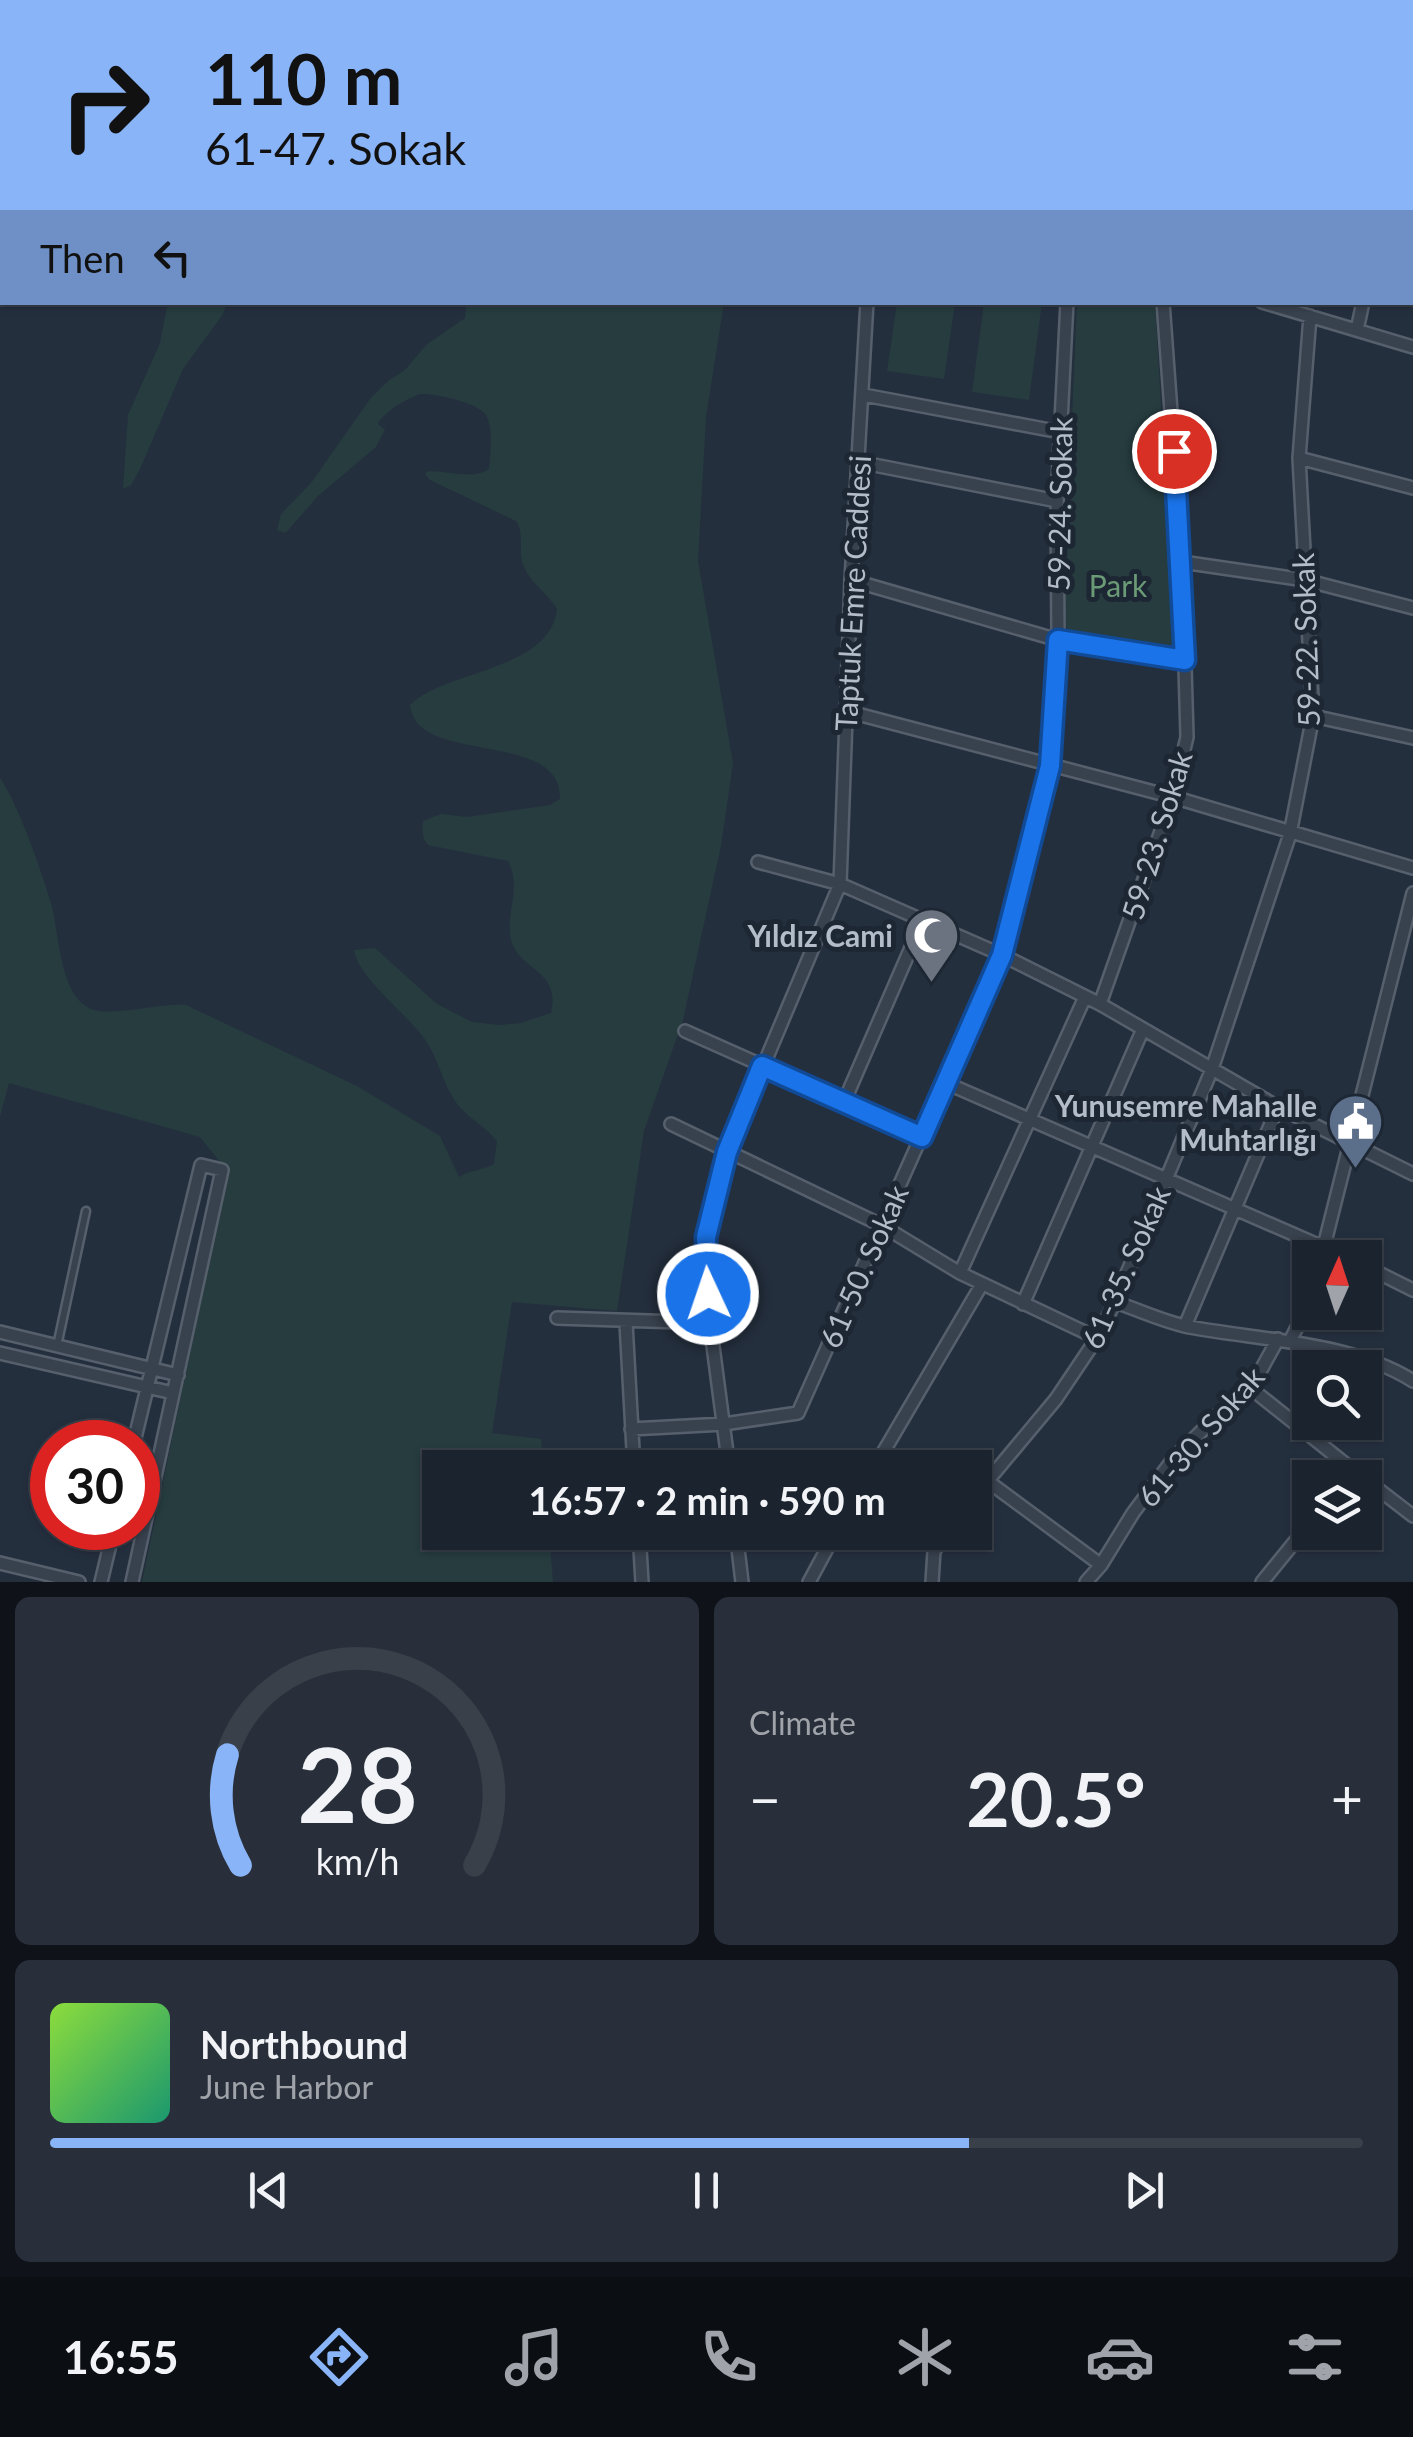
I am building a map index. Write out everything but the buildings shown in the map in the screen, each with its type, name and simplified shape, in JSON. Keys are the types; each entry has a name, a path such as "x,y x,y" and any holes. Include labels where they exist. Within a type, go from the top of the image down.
{"street":[{"name":"Taptuk Emre Caddesi","path":"840,884 851,580 867,305"},
{"name":"59-24. Sokak","path":"1050,766 1058,640 1056,501 1067,305"},
{"name":"59-23. Sokak","path":"1100,1004 1173,798 1187,737 1182,562 1163,305"},
{"path":"1272,305 1413,347"},
{"path":"1357,330 1361,305"},
{"name":"59-22. Sokak","path":"1212,1069 1290,834 1313,716 1298,458 1310,316"},
{"path":"864,395 1060,432"},
{"path":"1298,458 1413,488"},
{"path":"859,462 1056,501"},
{"path":"1182,562 1305,580 1413,608"},
{"path":"851,580 1058,640 1185,660"},
{"path":"846,711 1173,798 1413,868"},
{"path":"1313,716 1413,738"},
{"path":"1002,955 1050,766"},
{"path":"758,862 840,884 1002,955 1100,1004 1278,1107 1413,1174"},
{"path":"727,1450 710,1323 706,1237 727,1152 840,884"},
{"path":"1332,1240 1348,1143 1413,893"},
{"path":"844,1102 923,920"},
{"name":"61-50. Sokak","path":"724,1424 798,1413 1002,955"},
{"path":"960,1273 1085,997"},
{"path":"1024,1304 1142,1029"},
{"path":"685,1031 922,1137"},
{"name":"61-35. Sokak","path":"992,1473 1056,1400 1097,1338 1212,1069"},
{"path":"946,1083 1304,1240"},
{"path":"1186,1326 1278,1107"},
{"path":"670,1124 881,1226 960,1273 1097,1338"},
{"path":"132,1582 222,1170 201,1165 139,1420"},
{"path":"1382,1274 1413,1290"},
{"path":"885,1450 982,1284"},
{"path":"1115,1302 1186,1326 1284,1340 1393,1368 1413,1381"},
{"path":"556,1318 710,1323"},
{"path":"626,1322 633,1450"},
{"name":"61-30. Sokak","path":"1086,1582 1174,1458 1258,1377 1292,1328"},
{"path":"0,1332 178,1374"},
{"path":"0,1354 173,1393"},
{"path":"1248,1386 1338,1460"},
{"path":"631,1429 724,1424"},
{"path":"992,1484 1101,1566"},
{"path":"1382,1494 1413,1516"},
{"path":"1262,1582 1292,1545"},
{"path":"101,1582 109,1550"},
{"path":"640,1550 642,1582"},
{"path":"738,1550 742,1582"},
{"path":"808,1582 826,1550"},
{"path":"932,1582 935,1550"},
{"path":"0,1563 79,1582"}],"lane":[{"path":"57,1346 86,1211"}],"green space":[{"path":"167,305 226,305 183,369 140,469 131,485 123,489 128,415 160,343"},
{"path":"462,305 724,305 706,417 698,561 733,763 721,846 683,1020 644,1131 617,1311 512,1302 492,1433 541,1439 542,1450 422,1450 422,1550 550,1550 553,1582 142,1582 149,1550 160,1550 160,1496 228,1172 200,1137 9,1083 0,1117 0,778 37,859 68,980 83,1004 103,1011 186,1005 357,1086 440,1136 459,1177 494,1164 497,1141 457,1104 426,1041 364,972 354,950 375,948 437,1004 472,1022 521,1023 551,1013 550,986 513,946 510,924 514,879 508,861 428,845 423,821 441,814 467,817 550,805 560,799 554,777 538,763 515,754 436,736 418,724 410,705 426,693 517,657 536,645 550,629 557,609 525,569 516,521 430,480 425,474 476,474 489,469 491,434 486,415 456,400 421,394 390,411 378,424 385,430 376,447 318,496 285,533 277,530 281,514 311,483 370,399 404,371 426,345 465,318"},
{"path":"897,305 955,305 944,379 887,371"},
{"path":"984,305 1042,305 1029,400 972,392"},
{"name":"Park","path":"1077,305 1155,305 1175,647 1071,634 1063,622"}],"place":[{"name":"Yıldız Cami","path":"932,984"},
{"name":"Yunusemre Mahalle Muhtarlığı","path":"1356,1171"}],"route":[{"path":"708,1294 706,1237 727,1152 762,1066 922,1137 1002,955 1050,766 1058,640 1185,660 1174,451"}]}
